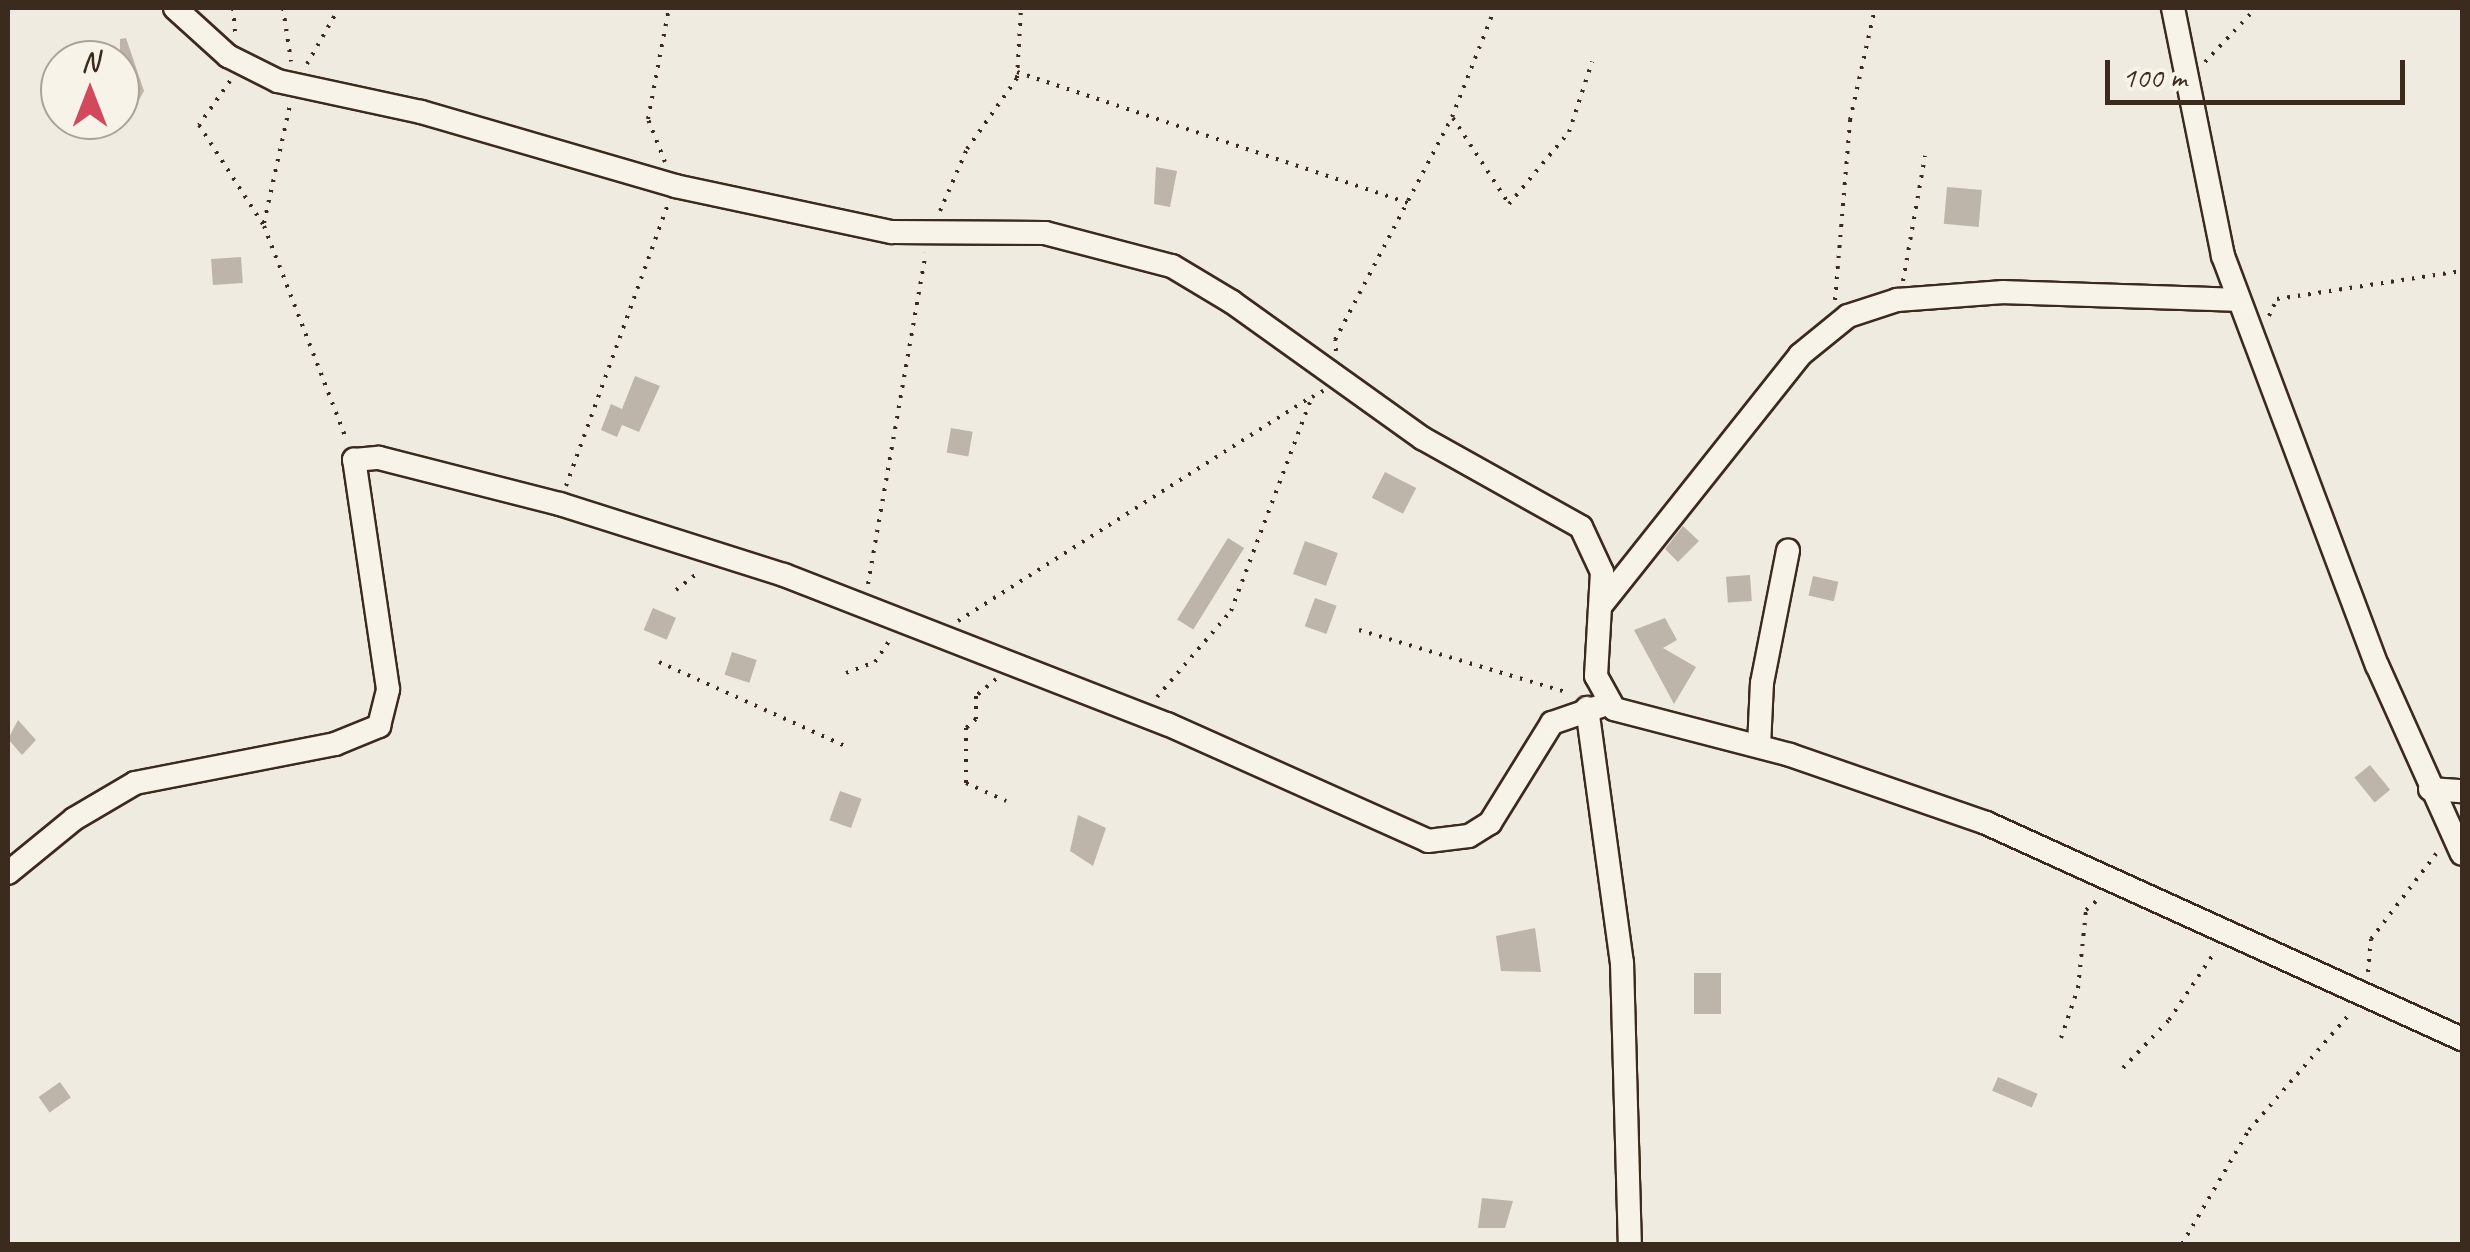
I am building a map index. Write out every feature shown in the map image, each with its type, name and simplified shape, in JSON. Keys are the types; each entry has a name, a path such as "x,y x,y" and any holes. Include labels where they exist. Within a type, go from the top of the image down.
{"street":[{"path":"175,8 210,44 248,68 294,86 421,112 675,186 877,230 929,234 1023,230 1144,256 1232,302 1338,383 1461,462 1580,527 1599,560 1597,706 1624,980 1630,1244"},
{"path":"2172,8 2223,256 2254,347 2430,789 2462,854"},
{"path":"1601,606 1771,389 1833,324 1897,300 2004,292 2239,300"},
{"path":"8,874 74,819 135,783 335,744 379,726 388,690 354,460 380,458 560,504 712,551 864,606 1142,714 1392,828 1440,842 1469,836 1495,818 1543,734 1564,715 1597,706 1759,746 1986,823 2229,929 2462,1039"},
{"path":"1759,746 1762,683 1788,551"},
{"path":"2430,789 2462,791"}],"path":[{"path":"233,8 248,68 225,86 199,125 264,226 354,460"},
{"path":"284,8 294,86"},
{"path":"264,226 294,86 339,8"},
{"path":"560,504 675,186 648,119 669,8"},
{"path":"864,606 929,234 968,149 1018,72 1021,8"},
{"path":"937,634 1338,383 1335,340 1452,117 1495,8"},
{"path":"1833,324 1850,120 1876,8"},
{"path":"2186,80 2256,8"},
{"path":"1452,117 1508,204 1569,132 1592,62"},
{"path":"1018,72 1409,204"},
{"path":"1897,300 1926,156"},
{"path":"2254,347 2277,299 2462,271"},
{"path":"1142,714 1232,611 1312,396"},
{"path":"676,590 692,581 712,551"},
{"path":"846,672 875,662 904,622"},
{"path":"1359,630 1597,706"},
{"path":"658,662 843,745"},
{"path":"1006,801 966,783 964,750 976,696 1011,666"},
{"path":"2182,1244 2248,1130 2366,994 2371,939 2452,832"},
{"path":"2061,1038 2078,988 2086,910 2119,881"},
{"path":"2123,1068 2169,1020 2229,929"}],"building":[{"path":"1156,167 1177,171 1170,207 1154,204"},
{"path":"1947,187 1982,190 1979,227 1944,224"},
{"path":"241,257 243,283 213,285 211,259"},
{"path":"635,376 660,386 639,432 622,425 617,437 601,430 611,404 622,409"},
{"path":"951,428 973,432 968,456 947,453"},
{"path":"1385,472 1416,488 1403,514 1372,498"},
{"path":"1683,526 1699,541 1678,562 1665,549"},
{"path":"1228,538 1244,548 1193,629 1177,619"},
{"path":"1305,541 1338,553 1326,586 1293,574"},
{"path":"1750,575 1752,601 1728,603 1726,577"},
{"path":"1813,576 1838,582 1834,601 1809,595"},
{"path":"1315,598 1337,606 1326,634 1305,626"},
{"path":"653,608 676,618 667,640 644,630"},
{"path":"1665,618 1677,640 1663,648 1696,667 1674,704 1634,630"},
{"path":"732,652 757,660 749,683 725,675"},
{"path":"18,720 36,740 22,755 8,739"},
{"path":"2370,765 2390,790 2375,802 2354,778"},
{"path":"840,791 862,799 851,828 829,820"},
{"path":"1078,815 1106,828 1093,866 1070,851"},
{"path":"1535,928 1541,972 1501,971 1496,936"},
{"path":"1694,973 1721,973 1721,1014 1694,1014"},
{"path":"1998,1077 2038,1094 2032,1108 1992,1091"},
{"path":"60,1082 71,1098 50,1112 39,1097"},
{"path":"1482,1198 1513,1201 1505,1228 1478,1228"}]}
